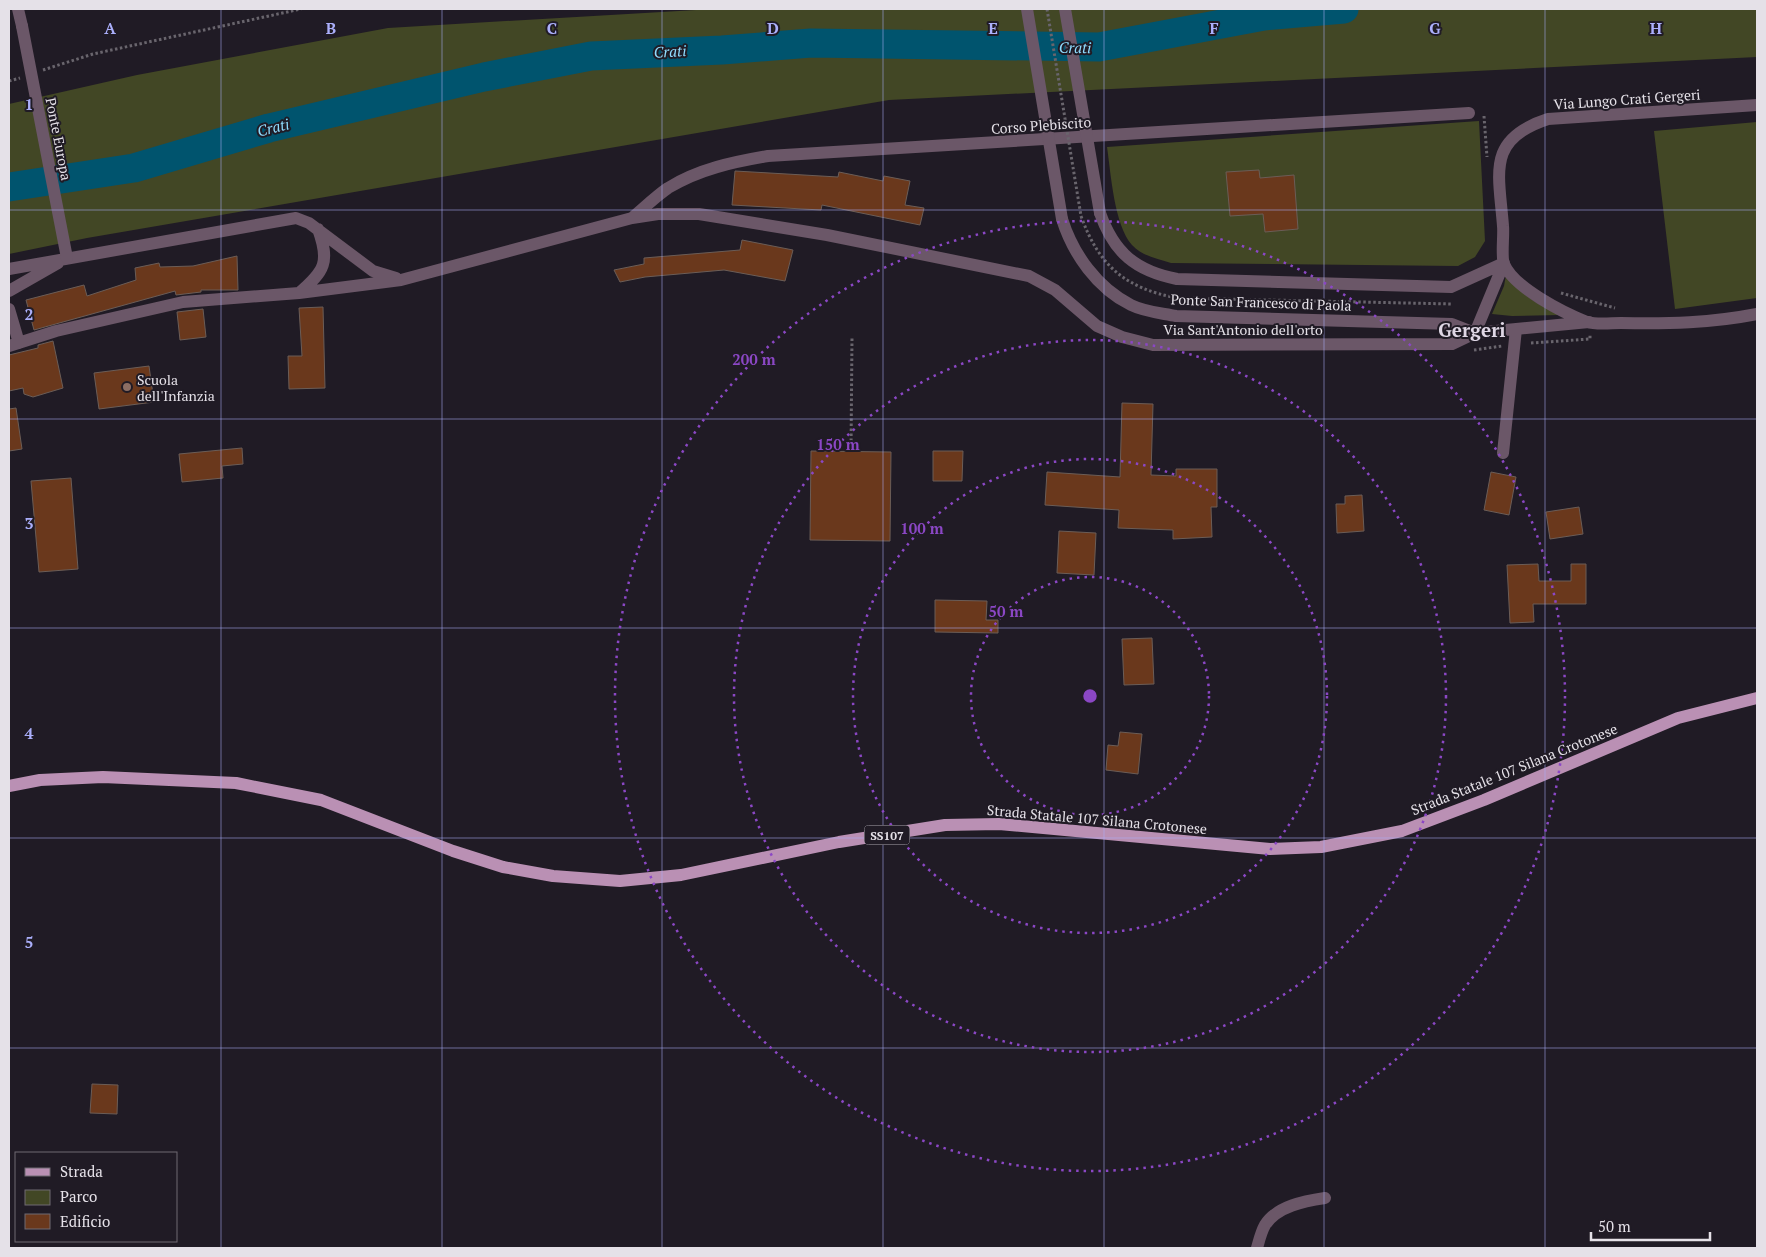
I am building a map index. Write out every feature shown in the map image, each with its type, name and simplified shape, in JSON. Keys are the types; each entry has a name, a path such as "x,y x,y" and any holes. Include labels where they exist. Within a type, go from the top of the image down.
{"main road":[{"name":"Strada Statale 107 Silana Crotonese","path":"9,786 40,780 103,778 236,783 321,800 453,851 503,867 553,876 620,881 681,875 839,842 945,825 999,824 1270,849 1321,847 1402,831 1484,800 1678,718 1757,698"}],"street":[{"name":"Ponte San Francesco di Paola","path":"1027,9 1062,219 1068,237 1076,252 1094,276 1131,305 1150,312 1176,316 1452,324 1475,333"},
{"name":"Ponte San Francesco di Paola","path":"1065,9 1100,213 1107,235 1121,252 1136,265 1150,272 1177,279 1452,287 1504,263"},
{"name":"Ponte Europa","path":"15,12 22,26 66,258"},
{"name":"Via Lungo Crati Gergeri","path":"1475,333 1504,263 1500,164 1503,149 1513,136 1529,125 1548,119 1757,105"},
{"name":"Corso Plebiscito","path":"632,218 667,189 693,174 730,162 768,156 1469,113"},
{"name":"Via Sant'Antonio dell'orto","path":"14,344 56,331 183,302 299,292 401,280 632,218 658,214 699,214 827,235 1029,276 1055,290 1097,326 1122,337 1153,345 1452,344 1475,333"},
{"path":"9,269 296,218 318,229 374,271 401,280"},
{"path":"299,292 318,277 324,267 325,257 318,229"},
{"path":"9,291 66,258"},
{"path":"1504,263 1517,281 1534,294 1589,322"},
{"path":"9,314 14,344"},
{"path":"1475,333 1589,322 1675,325 1720,321 1757,314"},
{"path":"1503,453 1516,329"},
{"path":"1257,1248 1265,1225 1280,1212 1300,1201 1325,1198"}],"path":[{"path":"37,72 93,54 301,9"},
{"path":"1047,9 1081,216"},
{"path":"9,81 28,75"},
{"path":"1560,292 1587,302"},
{"path":"851,451 852,338"}],"green space":[{"path":"713,9 1757,9 1757,57 889,100 87,238 9,254 9,104 137,75 388,28"},
{"path":"1479,121 1485,241 1475,257 1458,266 1171,263 1136,249 1126,236 1117,212 1107,147"},
{"path":"1757,122 1757,298 1675,309 1654,131"},
{"path":"1506,275 1524,294 1559,315 1512,316 1492,314 1504,286"}],"building":[{"path":"1259,170 1260,178 1294,175 1298,229 1265,232 1263,214 1230,216 1226,172"},
{"path":"735,171 838,177 839,172 883,181 884,176 910,181 905,205 924,208 920,225 822,205 821,210 732,205"},
{"path":"742,240 793,250 785,281 724,270 645,277 620,282 614,270 644,264 644,258 740,250"},
{"path":"237,256 238,290 201,290 201,292 176,295 175,291 34,330 26,300 84,285 87,296 136,280 135,268 159,263 160,267 193,266"},
{"path":"323,307 325,388 289,389 288,356 302,356 299,308"},
{"path":"203,309 206,337 180,340 177,312"},
{"path":"53,341 63,388 33,397 24,394 23,388 9,391 9,355 38,348 38,345"},
{"path":"149,366 154,402 99,409 94,373"},
{"path":"1122,403 1153,404 1151,475 1176,476 1176,469 1217,469 1217,507 1211,507 1212,537 1173,539 1173,530 1118,528 1119,510 1045,505 1047,472 1120,477"},
{"path":"16,408 22,449 9,451 9,409"},
{"path":"242,448 243,464 222,466 223,478 182,482 179,454"},
{"path":"811,451 891,452 890,541 810,540"},
{"path":"933,451 963,451 962,481 933,481"},
{"path":"1491,472 1516,477 1509,515 1484,510"},
{"path":"71,478 78,569 39,572 31,481"},
{"path":"1362,495 1364,531 1337,533 1336,504 1345,504 1345,496"},
{"path":"1579,507 1583,534 1550,539 1546,512"},
{"path":"1059,531 1096,533 1094,575 1057,573"},
{"path":"1538,564 1539,581 1571,581 1571,564 1586,564 1586,604 1533,604 1534,622 1510,623 1507,565"},
{"path":"935,600 987,601 986,620 998,620 998,633 935,632"},
{"path":"1152,638 1154,684 1124,685 1122,639"},
{"path":"1120,732 1142,734 1138,774 1106,770 1108,745 1118,746"},
{"path":"92,1084 118,1085 117,1114 90,1113"}],"waterway":[{"name":"Crati","path":"9,187 134,168 269,128 484,77 591,56 722,50 811,43 1099,47 1264,16 1344,9"}],"place":[{"name":"Scuola dell'Infanzia","path":"127,387"}],"district":[{"name":"Gergeri","path":"1472,329"}]}
